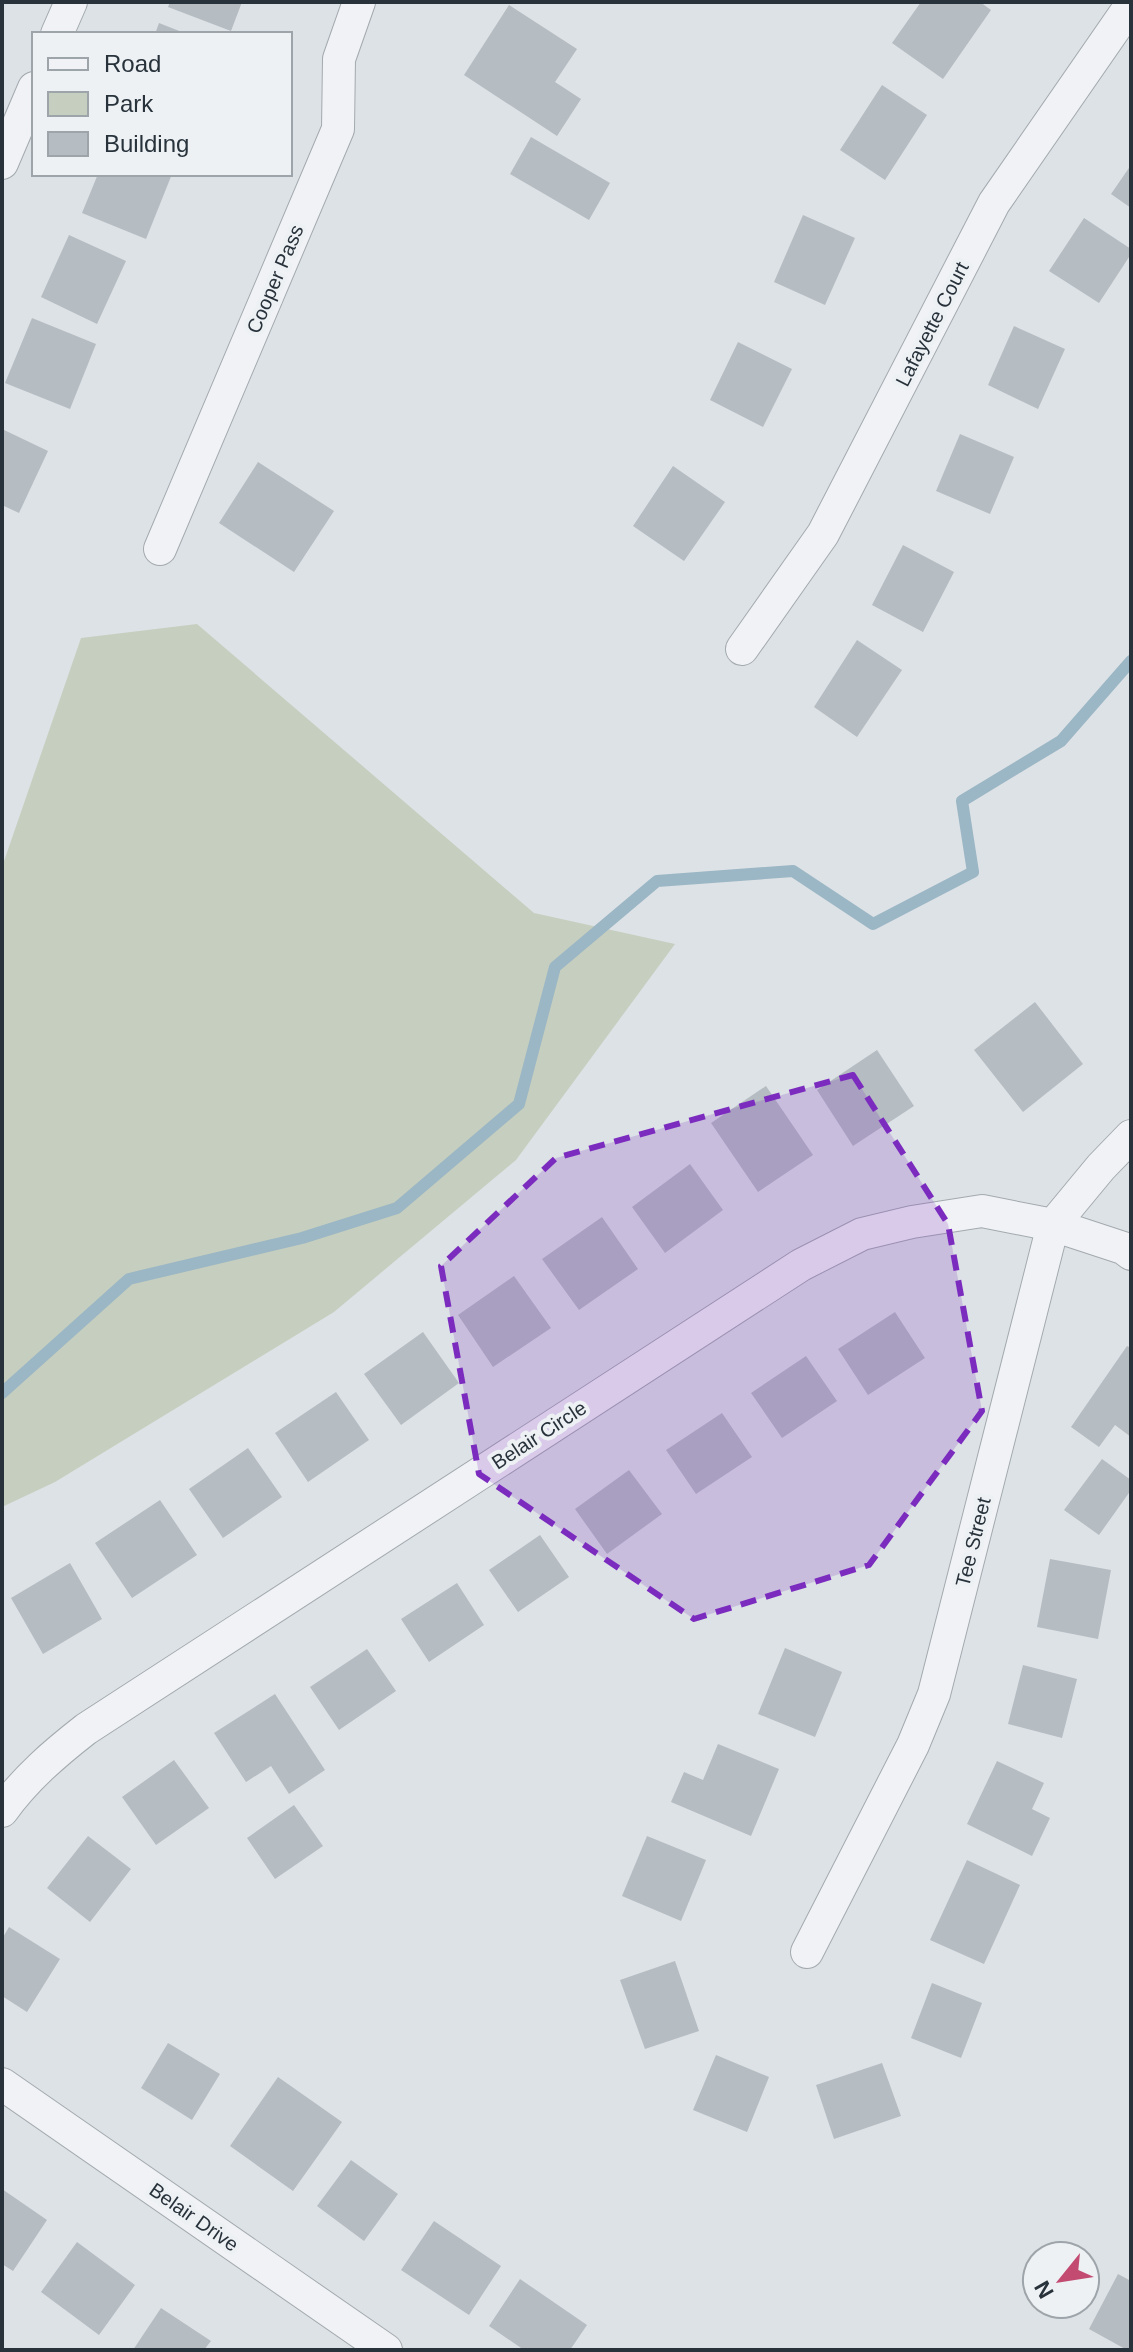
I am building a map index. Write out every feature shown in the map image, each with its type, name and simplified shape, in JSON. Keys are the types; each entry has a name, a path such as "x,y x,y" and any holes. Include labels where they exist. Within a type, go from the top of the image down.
{"street":[{"path":"58,32 71,2"},
{"name":"Cooper Pass","path":"160,549 338,129 339,59 359,2"},
{"name":"Lafayette Court","path":"742,649 823,534 994,203 1131,5"},
{"path":"2,163 32,93"},
{"name":"Tee Street","path":"807,1952 913,1745 934,1694 1053,1225 1131,1136"},
{"name":"Belair Circle","path":"2,1811 47,1760 86,1729 801,1265 862,1234 982,1211 1053,1225 1123,1248 1131,1254"},
{"name":"Belair Drive","path":"2,2084 386,2350"}],"highlighted area":[{"path":"853,1075 948,1224 982,1411 869,1565 694,1619 479,1474 441,1266 556,1158"}],"green space":[{"path":"197,624 534,913 675,944 516,1160 334,1312 55,1482 2,1507 2,867 81,638"}],"building":[{"path":"170,2 242,2 231,31 168,7"},
{"path":"921,2 980,2 991,10 943,79 892,43"},
{"path":"509,5 577,49 555,82 581,99 557,136 464,75"},
{"path":"159,23 182,32 156,32"},
{"path":"882,85 927,115 885,180 840,150"},
{"path":"531,137 610,183 589,220 510,174"},
{"path":"1131,165 1131,208 1111,194"},
{"path":"97,176 171,176 146,239 82,213"},
{"path":"803,215 855,238 825,305 774,282"},
{"path":"1084,218 1131,249 1131,254 1099,303 1049,271"},
{"path":"69,235 126,261 97,324 41,297"},
{"path":"32,318 96,344 70,409 5,383"},
{"path":"1014,326 1065,349 1038,409 988,385"},
{"path":"738,342 792,369 763,427 710,400"},
{"path":"2,429 48,451 19,513 2,505"},
{"path":"960,434 1014,457 990,514 936,491"},
{"path":"258,462 334,511 294,572 219,523"},
{"path":"673,466 725,502 684,561 633,526"},
{"path":"903,545 954,572 923,632 872,605"},
{"path":"857,640 902,670 857,737 814,707"},
{"path":"1035,1002 1083,1064 1023,1112 974,1050"},
{"path":"877,1050 914,1106 853,1146 817,1090"},
{"path":"766,1086 813,1155 758,1192 711,1123"},
{"path":"690,1164 723,1210 665,1253 632,1207"},
{"path":"602,1217 638,1269 579,1310 542,1259"},
{"path":"514,1276 551,1328 493,1367 458,1315"},
{"path":"895,1312 925,1358 868,1395 838,1349"},
{"path":"423,1332 459,1383 401,1425 364,1374"},
{"path":"1127,1346 1131,1348 1131,1437 1115,1425 1099,1447 1071,1427"},
{"path":"806,1356 837,1401 782,1438 751,1393"},
{"path":"336,1392 369,1440 308,1482 275,1433"},
{"path":"722,1413 752,1457 696,1494 666,1450"},
{"path":"248,1448 282,1497 223,1538 189,1489"},
{"path":"1102,1459 1131,1480 1131,1490 1099,1535 1064,1510"},
{"path":"629,1470 662,1514 607,1554 575,1509"},
{"path":"160,1500 197,1555 132,1598 95,1543"},
{"path":"540,1535 569,1577 518,1612 489,1570"},
{"path":"1050,1559 1111,1570 1098,1639 1037,1627"},
{"path":"70,1563 102,1619 43,1654 11,1598"},
{"path":"457,1583 484,1625 429,1662 401,1619"},
{"path":"785,1648 842,1672 815,1737 758,1714"},
{"path":"367,1649 396,1691 339,1730 310,1687"},
{"path":"1023,1665 1077,1679 1062,1738 1008,1724"},
{"path":"275,1694 325,1770 289,1794 271,1766 246,1782 214,1733"},
{"path":"718,1744 779,1769 751,1836 671,1802 684,1772 703,1780"},
{"path":"174,1760 209,1808 156,1845 122,1797"},
{"path":"997,1761 1044,1783 1032,1809 1050,1818 1032,1856 967,1824"},
{"path":"294,1805 323,1846 275,1879 247,1838"},
{"path":"88,1836 131,1869 90,1922 47,1888"},
{"path":"647,1836 706,1860 681,1921 622,1896"},
{"path":"967,1860 1020,1885 984,1964 930,1940"},
{"path":"9,1927 60,1959 27,2012 2,1996 2,1939"},
{"path":"675,1961 699,2031 645,2049 620,1980"},
{"path":"932,1983 982,2003 961,2058 911,2038"},
{"path":"168,2043 220,2074 192,2120 141,2088"},
{"path":"716,2055 769,2077 747,2132 693,2110"},
{"path":"882,2063 901,2116 834,2139 816,2085"},
{"path":"278,2077 342,2122 293,2191 230,2146"},
{"path":"351,2160 398,2194 364,2241 317,2206"},
{"path":"2,2189 47,2220 13,2271 2,2264"},
{"path":"434,2221 501,2266 469,2315 401,2270"},
{"path":"77,2242 135,2285 99,2335 41,2292"},
{"path":"1118,2274 1131,2281 1131,2350 1089,2329 1094,2320 1101,2320 1101,2306"},
{"path":"520,2279 587,2325 570,2350 524,2350 489,2326"},
{"path":"161,2308 211,2341 204,2350 133,2350"}],"waterway":[{"path":"2,1393 129,1279 302,1238 397,1208 519,1104 555,967 657,881 793,871 873,924 973,872 962,801 1061,741 1131,661"}]}
